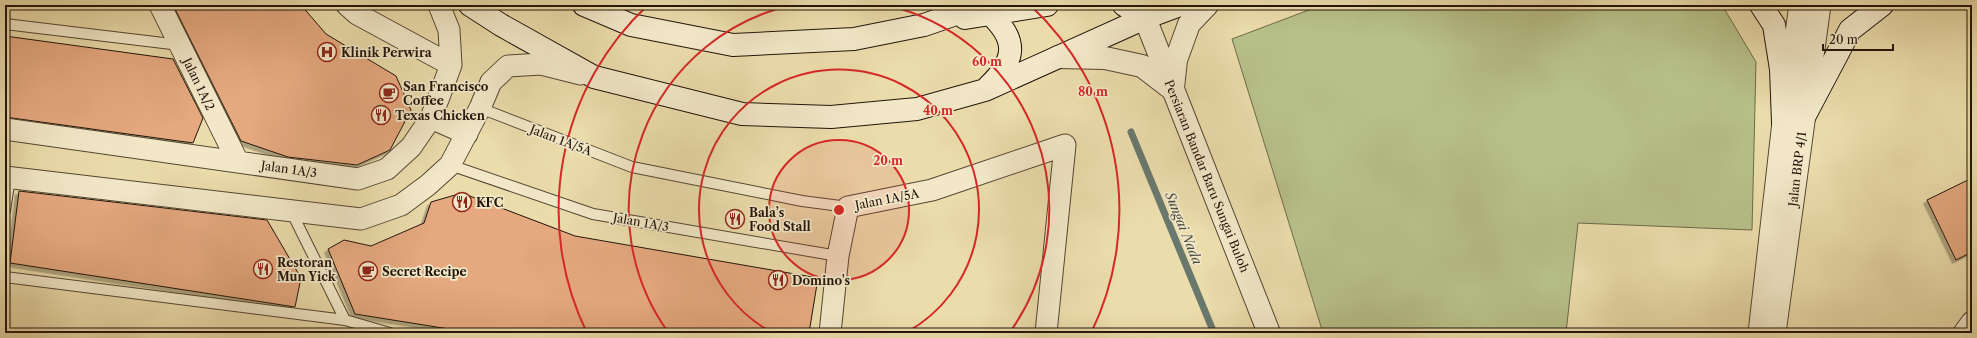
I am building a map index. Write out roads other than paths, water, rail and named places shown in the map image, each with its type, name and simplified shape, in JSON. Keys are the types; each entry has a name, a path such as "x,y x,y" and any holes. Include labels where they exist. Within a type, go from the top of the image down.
{"main road":[{"path":"470,5 501,25 594,77 742,114 824,117 917,109 985,90 1145,18 1180,5"},
{"path":"584,5 631,25 733,45 854,39 924,25 986,10 1047,5"},
{"path":"1124,5 1145,18"},
{"path":"1173,90 1176,60 1189,24 1208,5"},
{"path":"1761,5 1774,25 1781,69 1793,120"},
{"path":"1793,120 1850,30 1882,5"},
{"path":"985,90 1002,73 1010,58 1011,45 1000,23 986,10"},
{"name":"Persiaran Bandar Baru Sungai Buloh","path":"1145,18 1269,333"},
{"path":"1058,57 1104,58 1142,66 1173,90"}],"street":[{"name":"Jalan 1A/2","path":"160,5 238,162"},
{"path":"347,5 357,14 451,65"},
{"name":"Jalan 1A/3","path":"5,129 358,179 388,169 411,147 432,118 451,65 449,30 439,5"},
{"name":"Jalan BRP 4/1","path":"1775,333 1793,120 1800,5"},
{"name":"Jalan BRP 4/1","path":"1759,333 1793,120 1820,5"},
{"path":"8,178 361,219 401,206 428,185 450,165 480,108 491,82 508,66 541,64 594,77"},
{"path":"432,118 467,134"},
{"name":"Jalan 1A/5A","path":"848,207 932,190 1065,145 1046,333"},
{"path":"830,333 838,256 848,207"},
{"path":"1964,333 1972,322"}],"lane":[{"path":"5,24 180,45"},
{"name":"Jalan 1A/5A","path":"480,108 632,167 802,201 848,207"},
{"name":"Jalan 1A/3","path":"450,165 593,214 838,256"},
{"path":"5,211 8,178"},
{"path":"291,211 345,320"},
{"path":"5,277 345,320 390,333"}],"waterway":[{"name":"Sungai Nada","path":"1131,132 1214,333"}],"place":[{"name":"Klinik Perwira","path":"327,52"},
{"name":"San Francisco Coffee","path":"389,93"},
{"name":"Texas Chicken","path":"381,115"},
{"name":"KFC","path":"462,202"},
{"name":"Bala’s Food Stall","path":"735,219"},
{"name":"Restoran Mun Yick","path":"263,269"},
{"name":"Secret Recipe","path":"368,271"},
{"name":"Domino's","path":"778,280"}]}
